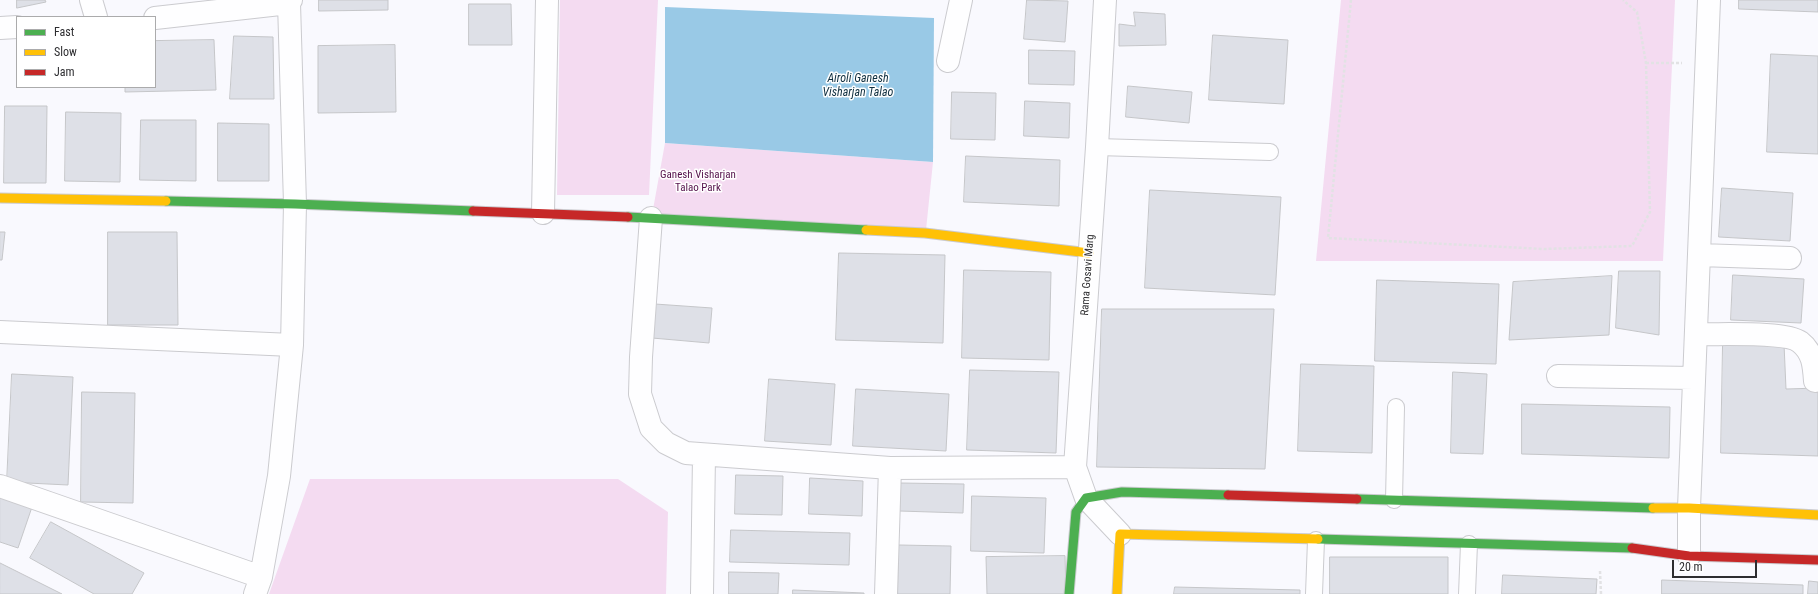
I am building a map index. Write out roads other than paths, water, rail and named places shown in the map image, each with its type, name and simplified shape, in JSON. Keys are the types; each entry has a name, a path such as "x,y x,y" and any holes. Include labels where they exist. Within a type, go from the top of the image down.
{"street":[{"path":"91,0 96,16"},
{"path":"543,213 547,0"},
{"path":"948,61 961,0"},
{"name":"Rama Gosavi Marg","path":"1105,0 1098,147 1089,253 1075,468 1086,498 1120,534"},
{"path":"1689,556 1689,508 1709,0"},
{"path":"0,486 258,586 279,476 292,344 295,204 290,1 156,18"},
{"path":"0,28 16,27"},
{"path":"0,198 295,204 652,218 925,233 1089,253"},
{"path":"652,218 641,357 640,394 651,428 666,442 686,453 890,468 1075,468"},
{"path":"1699,254 1790,258"},
{"path":"0,332 292,344"},
{"path":"1696,334 1786,336 1800,342 1814,359 1815,381"},
{"path":"1558,376 1694,378"},
{"path":"702,594 704,455"},
{"path":"886,594 890,468"},
{"path":"1069,594 1076,512 1086,498 1122,492 1689,508 1818,515"},
{"path":"1117,594 1120,534 1469,544 1599,546 1646,549 1689,556 1818,560"}],"lane":[{"path":"1098,147 1270,152"},
{"path":"1394,500 1396,407"},
{"path":"1314,594 1316,540"},
{"path":"1467,594 1469,544"}],"water":[{"name":"Airoli Ganesh Visharjan Talao","path":"665,7 934,18 933,162 665,143"}],"park label":[{"name":"Ganesh Visharjan Talao Park","path":"698,181"}]}
